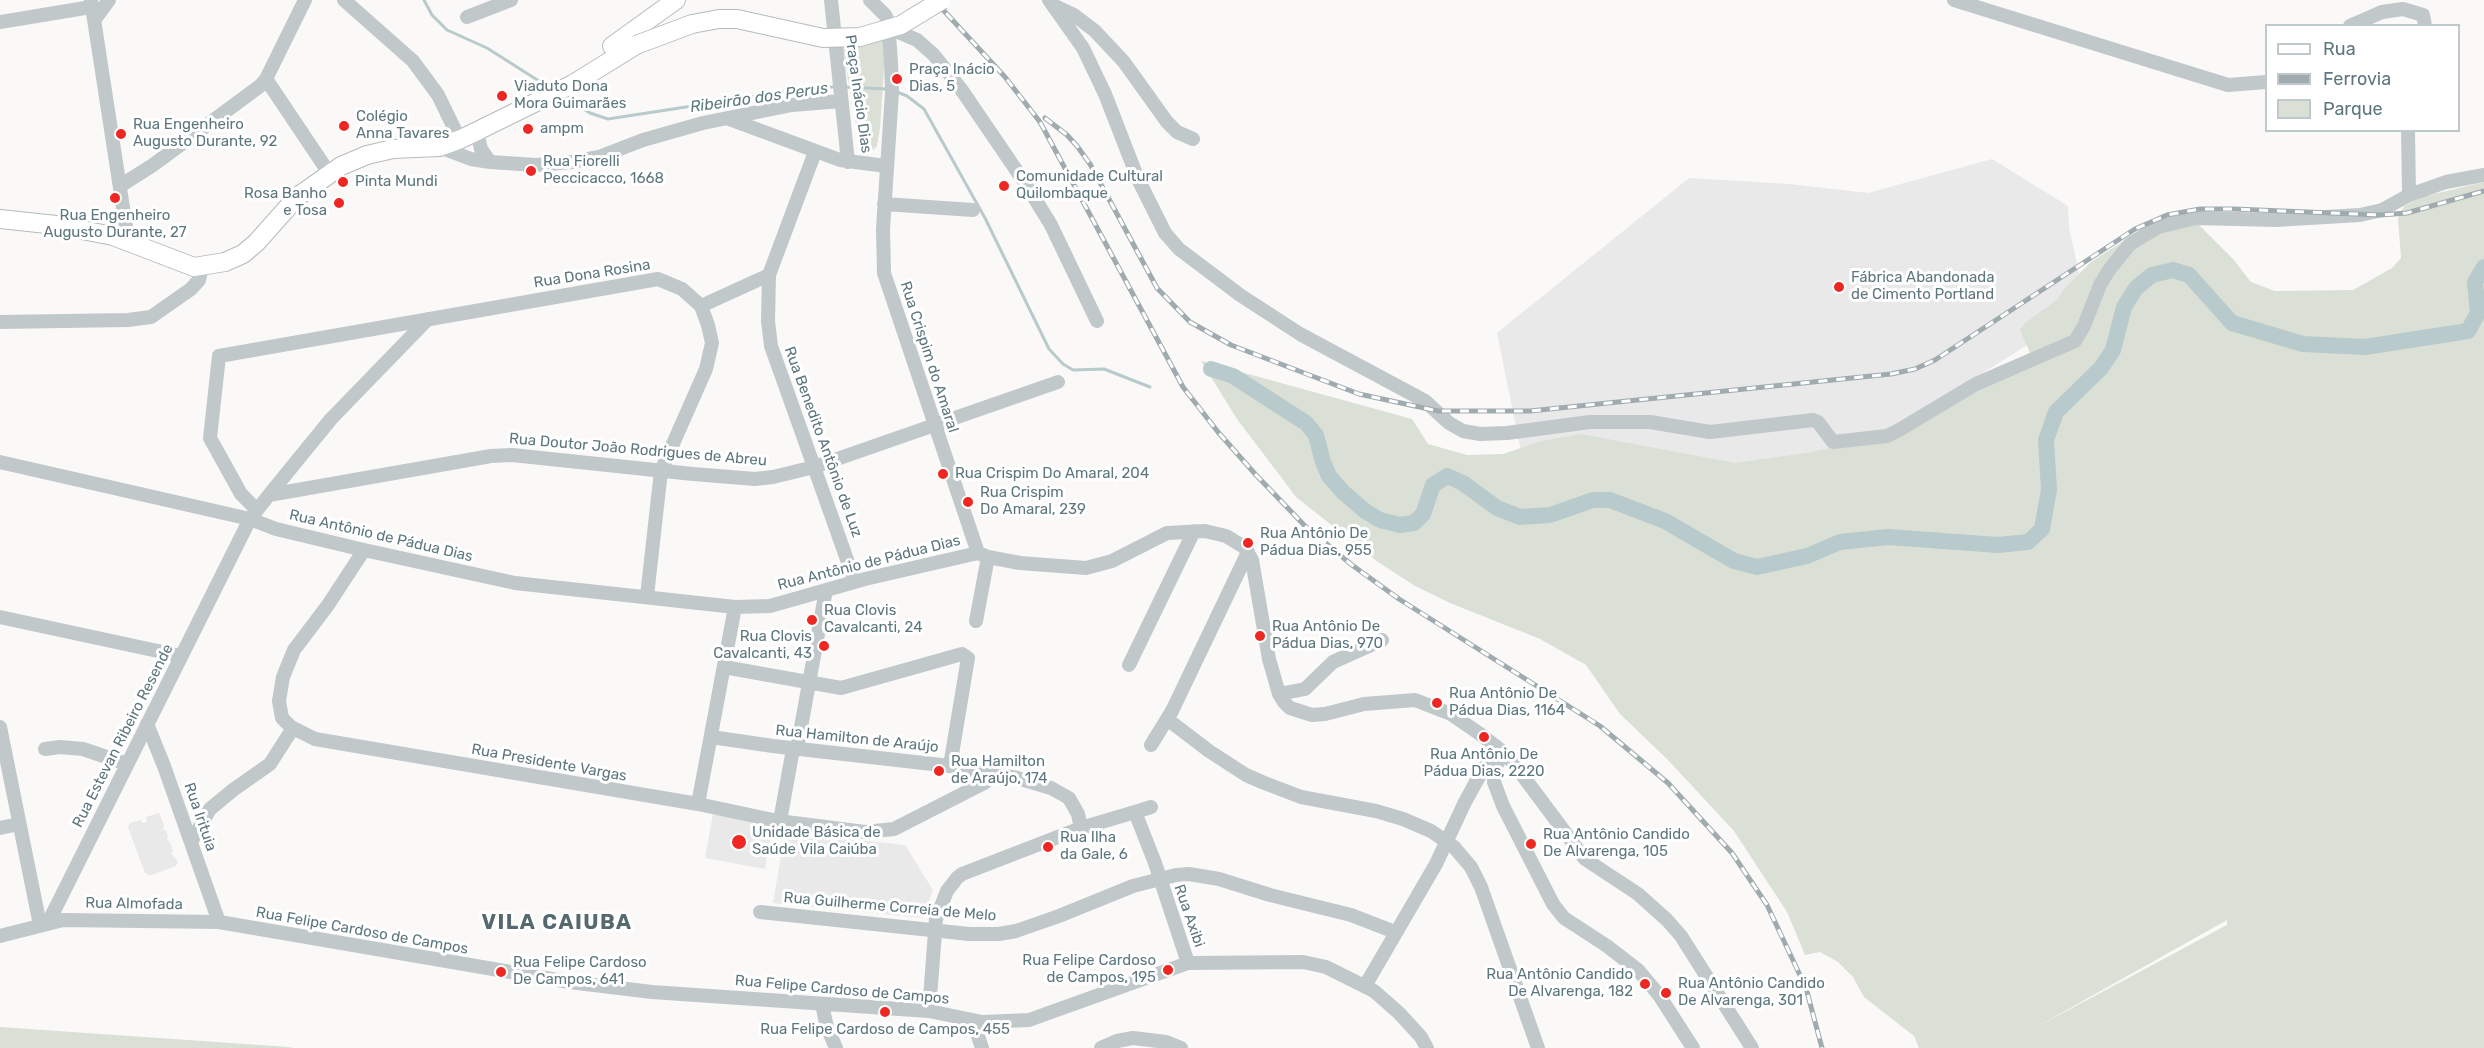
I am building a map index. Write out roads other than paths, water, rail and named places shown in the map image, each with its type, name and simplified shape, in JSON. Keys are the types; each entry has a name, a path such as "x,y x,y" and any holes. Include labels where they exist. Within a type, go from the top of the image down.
{"main road":[{"path":"0,219 56,225 128,240 175,260 202,267 225,262 243,254 256,243 297,197 329,173 367,155 393,148 439,147 559,85 633,39 676,0"},
{"path":"633,39 719,19 737,20 824,38 860,37 901,25 942,0"},
{"path":"416,147 465,134"}],"street":[{"path":"0,22 92,9 109,0"},
{"path":"120,186 202,130 254,92 267,79 305,0"},
{"path":"344,0 413,61 465,134 481,149 490,162"},
{"path":"467,17 511,0"},
{"name":"Praça Inácio Dias","path":"831,0 848,162 886,166 891,108 889,28"},
{"path":"870,0 885,15 889,28 917,40 934,56 961,89 1028,186 1051,225 1097,321"},
{"path":"1954,0 2108,49 2235,85 2265,82"},
{"path":"1051,3 1074,15 1095,31 1124,62 1167,122 1177,132 1193,140"},
{"path":"1051,3 1083,48 1105,94 1138,179 1165,233 1179,249 1240,296 1300,334 1425,401 1449,423 1463,431 1480,434 1507,433 1590,422 1650,422 1710,432 1813,420 1818,422 1833,442 1887,436 1976,384 2075,341 2109,270 2130,244 2152,229 2196,218 2275,220 2360,215 2382,210 2409,195 2446,182 2484,175"},
{"path":"92,9 128,240"},
{"path":"2355,24 2382,12 2403,9 2423,15 2425,24"},
{"path":"267,79 329,173"},
{"path":"439,147 471,159 546,164 599,157 672,130 792,105 841,99"},
{"path":"729,119 815,152 848,162"},
{"path":"2408,132 2409,195"},
{"name":"Rua Benedito Antônio de Luz","path":"815,152 769,275 768,321 771,346 855,582"},
{"name":"Rua Crispim do Amaral","path":"886,166 884,273 935,425 983,555"},
{"path":"884,204 974,210"},
{"path":"0,322 128,320 151,317 191,289 199,279 202,267"},
{"path":"647,596 661,471 709,359 712,343 701,306 769,275"},
{"name":"Rua Dona Rosina","path":"253,515 210,438 219,356 649,279 658,279 673,284 701,306"},
{"path":"253,515 331,419 428,319"},
{"name":"Rua Doutor João Rodrigues de Abreu","path":"269,495 502,456 544,458 755,479 785,476 1058,382"},
{"name":"Rua Antônio de Pádua Dias","path":"0,462 253,515 274,528 514,583 735,607 770,606 855,582 983,555 1057,567 1086,568 1112,561 1159,536 1194,531 1226,536 1237,541 1248,552"},
{"name":"Rua Estevan Ribeiro Resende","path":"44,924 253,515"},
{"path":"1129,665 1194,531"},
{"path":"191,842 210,809 228,793 270,764 293,728 282,718 279,701 286,664 364,550"},
{"path":"1248,552 1255,570 1269,659 1279,694 1290,708 1312,715 1393,700 1423,702 1451,714 1500,749 1585,859 1638,894 1681,936 1752,1048"},
{"path":"1151,745 1167,719 1248,552"},
{"path":"976,621 983,555"},
{"path":"780,821 810,684 826,590"},
{"path":"698,804 735,607"},
{"path":"0,617 181,656"},
{"path":"1279,694 1305,689 1334,662 1382,640"},
{"path":"724,668 841,688 962,654 968,658 950,766"},
{"path":"1167,719 1209,751 1246,775 1262,782 1301,797 1376,811 1403,819 1447,841 1471,867 1481,887 1538,1048"},
{"name":"Rua Irituia","path":"147,724 219,922"},
{"path":"0,728 19,824 44,924 0,936"},
{"name":"Rua Presidente Vargas","path":"293,728 323,741 698,804 780,821 856,831 887,830 939,807 995,775"},
{"name":"Rua Hamilton de Araújo","path":"711,737 950,766 1017,778 1051,788 1069,798 1078,814 1081,828"},
{"path":"45,749 83,749 127,764"},
{"path":"1365,986 1500,749"},
{"path":"1500,749 1494,782 1507,815 1552,904 1564,918 1607,946 1638,970 1659,995 1693,1048"},
{"path":"930,1011 934,930 939,907 947,891 962,874 1081,828 1150,807"},
{"name":"Rua Axibi","path":"1135,812 1188,963"},
{"path":"0,828 19,824"},
{"name":"Rua Guilherme Correia de Melo","path":"760,912 969,934 1007,933 1059,916 1133,886 1189,874 1219,879 1270,895 1352,915 1395,932"},
{"name":"Rua Almofada","path":"44,924 70,920 219,922"},
{"name":"Rua Felipe Cardoso de Campos","path":"219,922 569,982 652,992 930,1011 973,1021 1029,1020 1188,963 1315,964 1365,986 1400,1013 1427,1048"},
{"path":"822,1005 826,1027 836,1048"},
{"path":"973,1021 982,1048"},
{"path":"1101,1048 1117,1041 1133,1038 1166,1042 1181,1048"}],"waterway":[{"name":"Ribeirão dos Perus","path":"424,0 432,15 447,30 487,48 550,88"},
{"name":"Ribeirão dos Perus","path":"563,96 590,113 608,119 816,87 837,87"},
{"name":"Ribeirão dos Perus","path":"843,87 887,89"},
{"name":"Ribeirão dos Perus","path":"897,92 907,96 924,109 985,218 1049,349 1063,364 1073,370 1104,369 1150,387"},
{"name":"Ribeirão dos Perus","path":"1211,369 1233,376 1306,423 1316,435 1329,476 1365,511 1380,520 1400,525 1414,523 1423,514 1433,485 1447,476 1463,483 1497,508 1520,517 1550,515 1593,500 1610,500 1665,521 1734,561 1757,567 1807,556 1840,542 1888,537 1998,545 2028,542 2042,529 2049,490 2046,440 2056,412 2101,368 2113,350 2124,307 2136,288 2152,275 2173,270 2189,275 2232,323 2303,344 2365,347 2468,331 2478,313 2475,282 2484,267"}],"railway":[{"path":"934,0 1005,77 1040,122 1183,387 1218,432 1305,526 1352,565 1399,599 1600,726 1668,783 1732,853 1767,905 1806,988 1822,1048"},
{"path":"1045,118 1067,135 1090,164 1157,288 1190,322 1231,345 1359,394 1438,411 1530,411 1891,374 1915,369 1935,360 2135,229 2167,215 2200,209 2380,215 2407,213 2484,191"}],"place":[{"name":"Praça Inácio Dias, 5","path":"897,79"},
{"name":"Viaduto Dona Mora Guimarães","path":"502,96"},
{"name":"Colégio Anna Tavares","path":"344,126"},
{"name":"ampm","path":"528,129"},
{"name":"Rua Engenheiro Augusto Durante, 92","path":"121,134"},
{"name":"Rua Fiorelli Peccicacco, 1668","path":"531,171"},
{"name":"Pinta Mundi","path":"343,182"},
{"name":"Comunidade Cultural Quilombaque","path":"1004,186"},
{"name":"Rua Engenheiro Augusto Durante, 27","path":"115,198"},
{"name":"Rosa Banho e Tosa","path":"339,203"},
{"name":"Fábrica Abandonada de Cimento Portland","path":"1839,287"},
{"name":"Rua Crispim Do Amaral, 204","path":"943,474"},
{"name":"Rua Crispim Do Amaral, 239","path":"968,502"},
{"name":"Rua Antônio De Pádua Dias, 955","path":"1248,543"},
{"name":"Rua Clovis Cavalcanti, 24","path":"812,620"},
{"name":"Rua Antônio De Pádua Dias, 970","path":"1260,636"},
{"name":"Rua Clovis Cavalcanti, 43","path":"824,646"},
{"name":"Rua Antônio De Pádua Dias, 1164","path":"1437,703"},
{"name":"Rua Antônio De Pádua Dias, 2220","path":"1484,737"},
{"name":"Rua Hamilton de Araújo, 174","path":"939,771"},
{"name":"Unidade Básica de Saúde Vila Caiúba","path":"739,842"},
{"name":"Rua Antônio Candido De Alvarenga, 105","path":"1531,844"},
{"name":"Rua Ilha da Gale, 6","path":"1048,847"},
{"name":"Rua Felipe Cardoso de Campos, 195","path":"1168,970"},
{"name":"Rua Felipe Cardoso De Campos, 641","path":"501,972"},
{"name":"Rua Antônio Candido De Alvarenga, 182","path":"1645,984"},
{"name":"Rua Antônio Candido De Alvarenga, 301","path":"1666,993"},
{"name":"Rua Felipe Cardoso de Campos, 455","path":"885,1012"}],"district":[{"name":"VILA CAIUBA","path":"557,923"}]}
